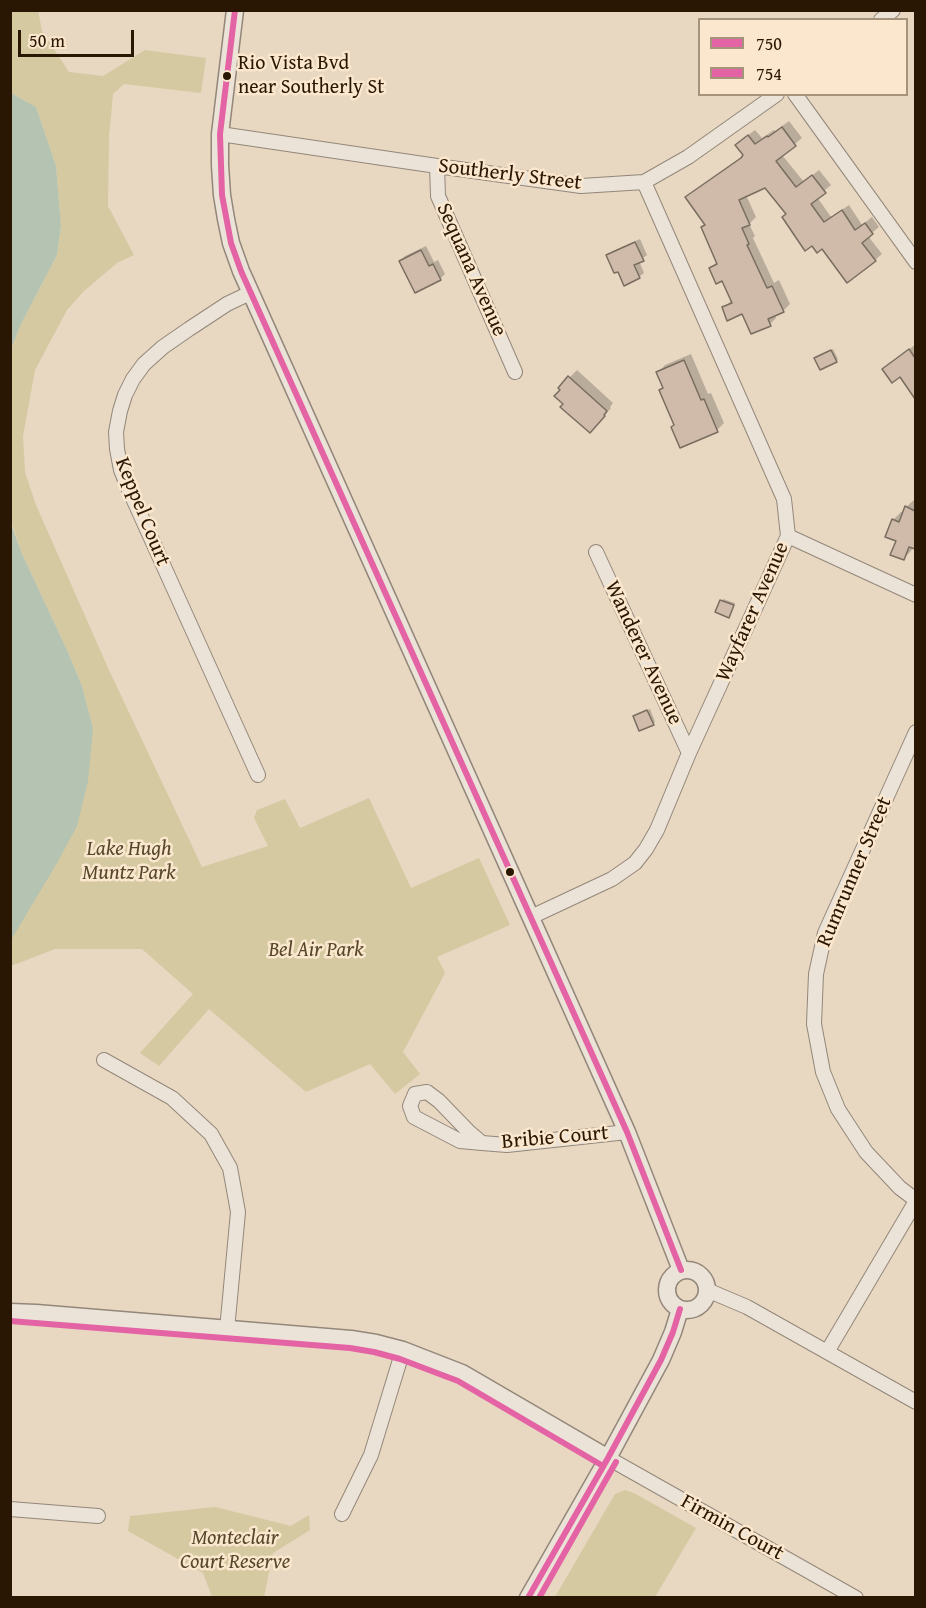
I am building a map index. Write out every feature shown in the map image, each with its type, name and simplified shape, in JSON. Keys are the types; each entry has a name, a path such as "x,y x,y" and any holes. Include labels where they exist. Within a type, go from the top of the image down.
{"street":[{"path":"235,10 220,134 222,195 231,243 249,293 627,1132 681,1270"},
{"name":"Southerly Street","path":"220,134 581,186 644,182 688,157 774,96"},
{"path":"796,96 915,262"},
{"name":"Sequana Avenue","path":"437,166 438,196 515,372"},
{"name":"Wayfarer Avenue","path":"531,916 612,879 635,863 646,849 657,830 788,536 784,499 644,182"},
{"name":"Keppel Court","path":"249,293 227,304 189,329 144,364 125,395 116,432 121,470 127,485 258,775"},
{"path":"788,536 915,596"},
{"name":"Wanderer Avenue","path":"596,552 690,753"},
{"name":"Rumrunner Street","path":"915,732 825,933 816,974 814,1024 823,1072 838,1109 866,1152 900,1188 915,1200"},
{"path":"104,1060 172,1098 211,1134 230,1168 238,1212 227,1330"},
{"name":"Bribie Court","path":"482,1143 427,1092 415,1094 410,1106 414,1117 460,1141 482,1143 507,1145 627,1132"},
{"path":"827,1352 915,1200"},
{"path":"681,1270 700,1275 707,1290 702,1303 686,1310 674,1305 667,1294 667,1285 674,1274 681,1270"},
{"path":"707,1290 747,1307 915,1402"},
{"path":"528,1598 661,1360 680,1309"},
{"path":"10,1312 351,1339 375,1343 403,1350 462,1373 608,1458"},
{"path":"342,1514 371,1455 403,1350"},
{"name":"Firmin Court","path":"608,1458 856,1598"},
{"path":"10,1509 98,1516"}],"green space":[{"path":"38,10 42,31 69,72 103,76 145,50 206,58 201,93 124,84 113,94 109,137 108,206 134,255 117,263 84,291 67,310 35,370 23,436 25,472 36,505 108,668 202,867 268,846 254,818 257,810 285,799 300,828 369,798 411,888 479,858 510,925 437,957 445,973 403,1052 420,1074 395,1094 370,1064 306,1092 209,1009 159,1066 140,1053 193,994 142,949 55,949 11,966 10,940 93,728 82,686 22,554 11,521 11,349 21,324 57,255 61,226 56,166 36,107 11,93 11,11"},
{"path":"625,1490 696,1528 655,1597 555,1597 615,1494"},
{"name":"Monteclair Court Reserve","path":"215,1507 291,1526 309,1515 310,1530 273,1553 264,1597 212,1597 203,1573 128,1531 130,1516"}],"shaded area":[{"path":"11,93 36,107 56,166 61,226 57,255 21,324 11,349"},
{"path":"10,521 22,554 82,686 93,728 88,781 77,826 11,940"}],"building":[{"path":"782,127 796,146 776,161 796,187 812,175 826,193 811,204 824,222 842,210 855,230 865,223 873,234 862,243 876,261 847,283 822,249 817,253 812,246 805,251 782,217 786,214 765,188 739,200 750,225 742,228 749,244 747,245 767,288 772,286 784,312 768,319 771,326 751,334 742,314 727,321 722,307 732,303 722,281 716,284 709,268 717,264 701,227 705,225 685,197 741,158 743,155 735,145 748,135 755,144"},
{"path":"635,242 644,261 634,265 640,278 624,286 618,272 614,273 606,255"},
{"path":"421,250 429,266 433,264 441,280 415,293 399,261"},
{"path":"909,349 915,358 915,399 900,377 892,383 882,369"},
{"path":"831,350 837,362 820,370 814,358"},
{"path":"684,360 718,432 680,448 671,427 674,425 659,390 663,388 656,372"},
{"path":"568,376 607,411 590,433 560,407 563,404 554,396"},
{"path":"905,506 915,511 915,549 909,547 904,560 890,555 896,541 885,537 892,519 899,522"},
{"path":"720,600 734,605 729,618 715,612"},
{"path":"647,710 654,725 639,731 633,716"}],"transit line":[{"name":"750","path":"235,10 220,134 222,195 231,243 241,271 627,1132 681,1270"},
{"name":"750","path":"528,1598 661,1360 680,1309"},
{"name":"754","path":"10,1321 350,1348 374,1352 400,1359 458,1381 603,1466"},
{"name":"754","path":"539,1598 616,1462"}],"place":[{"name":"Rio Vista Bvd near Southerly St","path":"227,76"}],"park label":[{"name":"Lake Hugh Muntz Park","path":"129,862"},
{"name":"Bel Air Park","path":"316,951"}]}
